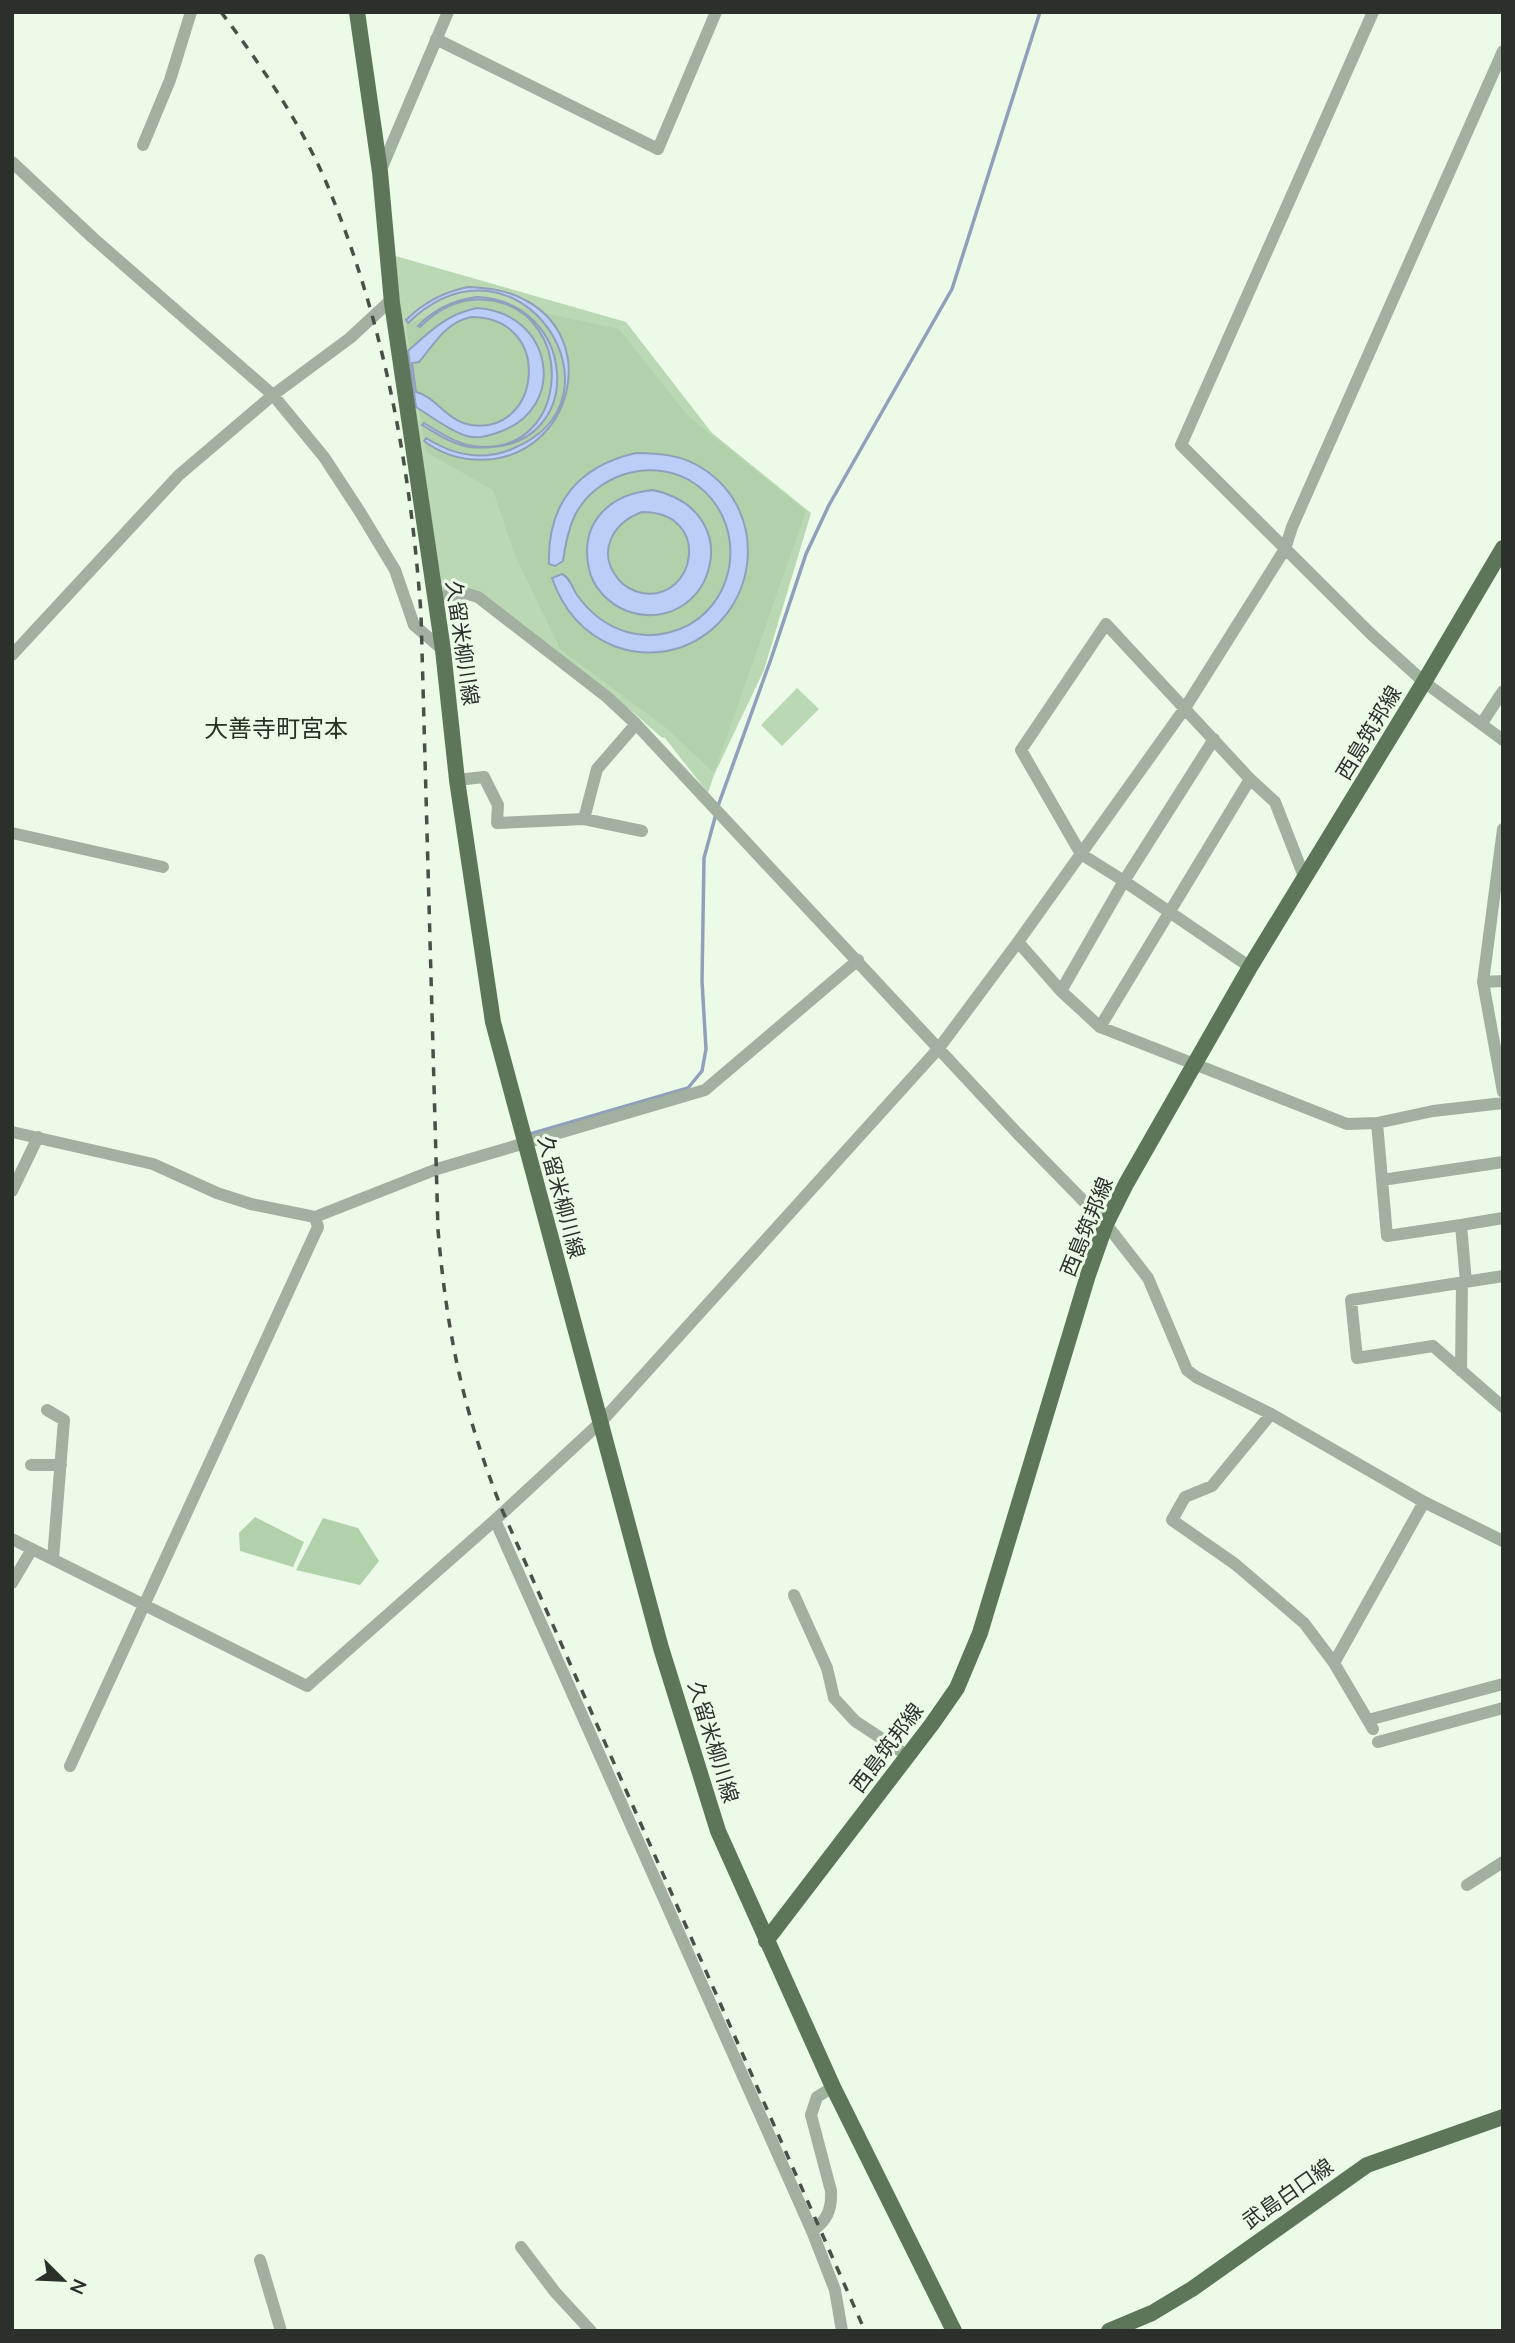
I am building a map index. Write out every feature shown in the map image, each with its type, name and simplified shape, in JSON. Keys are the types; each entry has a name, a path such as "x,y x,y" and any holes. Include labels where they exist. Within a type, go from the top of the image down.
{"main road":[{"name":"久留米柳川線","path":"357,12 380,172 392,303 443,650 457,780 493,1021 524,1142 661,1648 718,1831 833,2087 954,2331"},
{"name":"西島筑邦線","path":"766,1941 957,1688 978,1637 1106,1224 1126,1184 1251,967 1503,548"},
{"name":"武島白口線","path":"1108,2331 1152,2313 1192,2289 1367,2165 1503,2117"}],"street":[{"path":"143,145 170,80 191,12"},
{"path":"380,172 448,12"},
{"path":"436,39 658,149 716,12"},
{"path":"1373,12 1181,445 1371,634 1424,682 1503,740"},
{"path":"12,1539 307,1686 601,1422 939,1048 1185,708 1285,549 1297,514 1503,51"},
{"path":"12,162 93,238 272,395 324,457 360,512 395,570 414,625 443,650"},
{"path":"12,654 179,475 272,395 350,338 390,301 392,303"},
{"path":"434,598 464,593 478,597 607,697 636,724 1106,1224 1148,1278 1187,1370 1196,1377 1271,1413 1424,1502 1503,1541"},
{"path":"1251,967 1124,880 1081,854 1021,750 1106,624 1250,779 1275,802 1305,879"},
{"path":"1482,723 1503,691"},
{"path":"584,819 597,769 636,724"},
{"path":"1061,991 1124,880 1214,739"},
{"path":"457,780 484,777 498,806 497,823 584,819 642,831"},
{"path":"1100,1027 1250,779"},
{"path":"1503,830 1497,922 1483,982 1498,1041 1503,1092"},
{"path":"12,833 163,867"},
{"path":"1018,942 1061,991 1100,1027 1347,1124 1377,1123 1433,1111 1503,1103"},
{"path":"12,1132 153,1164 217,1193 251,1204 315,1217 436,1169 705,1090 858,960"},
{"path":"1483,982 1503,981"},
{"path":"1377,1123 1387,1236 1503,1218"},
{"path":"12,1191 38,1137"},
{"path":"1382,1180 1503,1162"},
{"path":"70,1766 318,1227 315,1217"},
{"path":"1461,1224 1464,1282 1461,1371"},
{"path":"1503,1276 1351,1300 1357,1358 1433,1346 1503,1407"},
{"path":"47,1410 64,1420 53,1559"},
{"path":"1271,1413 1212,1486 1185,1496 1172,1520 1235,1564 1304,1623 1334,1663 1371,1724 1503,1684"},
{"path":"31,1465 61,1465"},
{"path":"1334,1663 1424,1502"},
{"path":"495,1520 812,2231 835,2290 842,2331"},
{"path":"12,1583 32,1549"},
{"path":"794,1595 827,1668 834,1698 855,1721 908,1756"},
{"path":"1378,1742 1503,1708"},
{"path":"1467,1885 1503,1862"},
{"path":"812,2231 828,2216 831,2191 811,2115 817,2097 833,2087"},
{"path":"521,2247 555,2292 591,2331"},
{"path":"260,2260 281,2331"}],"green space":[{"path":"392,255 626,322 712,433 811,513 764,670 708,793 665,738 634,713 465,590 439,591"},
{"path":"470,297 619,329 688,416 806,511 714,773 665,727 560,649 514,553 493,490 426,452 406,325"},
{"path":"797,688 819,709 782,746 761,725"},
{"path":"255,1517 304,1542 293,1567 240,1551 239,1533"},
{"path":"323,1518 358,1528 379,1561 360,1585 296,1570"}],"water":[{"path":"468,287 511,294 525,300 548,317 562,339 568,364 567,389 558,413 543,434 521,450 494,459 457,457 424,441 426,438 446,449 478,456 512,449 548,425 564,394 563,360 548,328 522,303 488,291 449,296 408,323 406,320 434,299"},
{"path":"477,297 510,305 516,309 487,300 468,300 450,306 418,326 431,315 460,300"},
{"path":"477,308 503,314 522,326 536,343 543,363 543,384 536,403 521,420 487,436 467,436 454,431 416,407 408,351 439,324","holes":["471,317 498,322 516,335 526,354 529,375 524,396 512,413 495,424 471,425 455,419 429,398 416,392 412,363 419,362 447,329"]},
{"path":"520,312 534,322 550,345 557,371 555,398 543,421 522,439 505,444 527,433 544,411 551,384 550,356 538,330"},
{"path":"424,423 467,445 499,445 480,448 461,445 422,425"},
{"path":"636,453 670,456 702,468 725,487 740,511 747,537 747,564 740,589 727,613 708,633 682,647 665,651 630,651 592,634 568,610 552,578 562,574 565,576 587,608 619,629 637,634 659,634 679,629 698,619 718,597 726,579 730,542 717,507 705,492 689,480 657,471 640,471 609,481 584,501 575,515 563,561 555,566 549,564 554,523 560,506 570,491 598,467"},
{"path":"653,490 684,503 703,522 711,545 709,569 698,591 680,607 656,615 627,611 614,604 598,589 589,569 587,553 593,525 611,505 637,493","holes":["642,512 665,516 680,526 687,540 689,556 684,571 675,584 660,592 642,593 632,590 621,582 612,570 609,560 608,550 615,531 631,517"]}],"waterway":[{"path":"718,806 806,554 829,505 952,289 1040,12"},
{"path":"530,1134 688,1088 702,1071 706,1049 702,981 704,858 716,814"}],"railway":[{"path":"221,12 282,100 321,170 350,244 381,348 393,400 410,507 421,614 438,1230 446,1305 468,1408 503,1512 865,2331"}],"district":[{"name":"大善寺町宮本","path":"276,729"}]}
